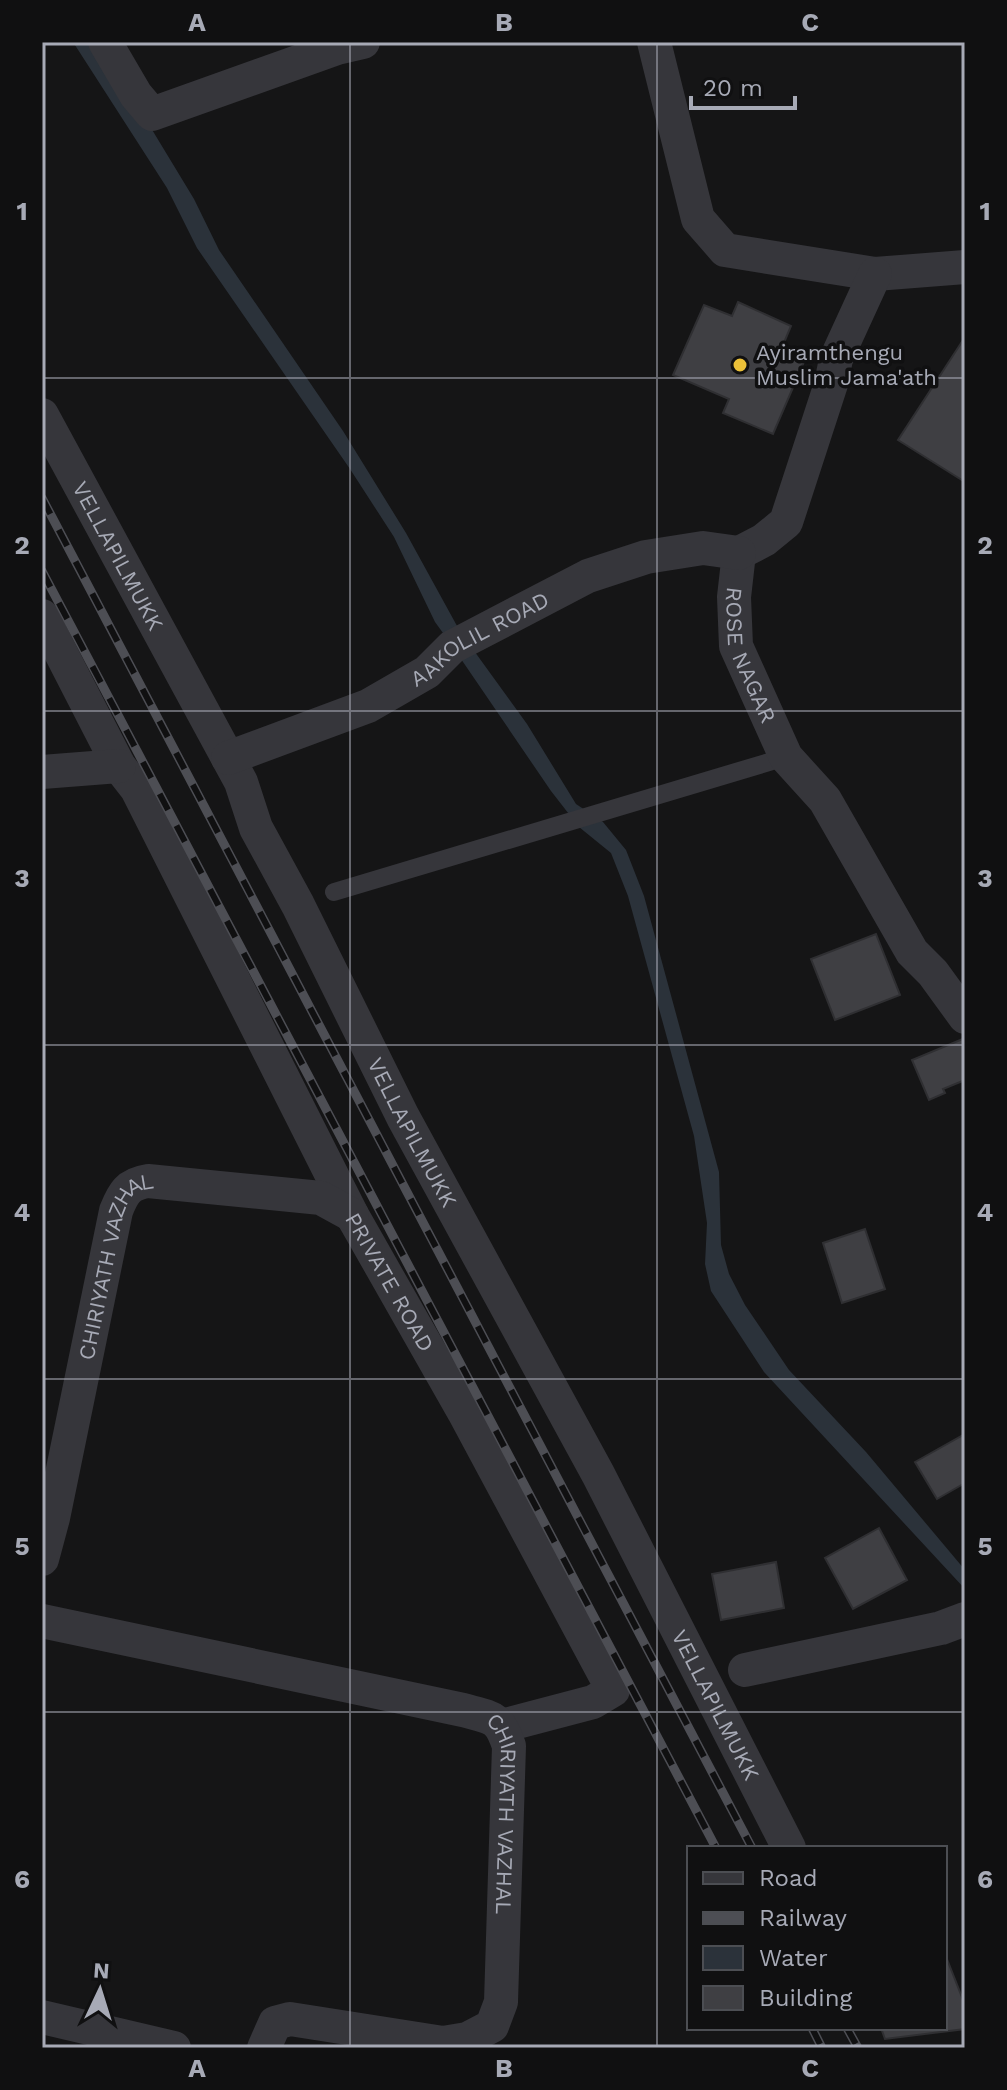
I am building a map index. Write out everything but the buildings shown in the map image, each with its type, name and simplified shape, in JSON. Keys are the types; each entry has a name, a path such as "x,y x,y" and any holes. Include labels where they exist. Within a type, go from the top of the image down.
{"street":[{"path":"105,42 124,69 136,95 152,114 322,53 363,42"},
{"path":"654,42 698,219 725,250 875,274 965,267"},
{"name":"ROSE NAGAR","path":"875,274 836,359 831,384 786,522 764,540 739,553 734,597 736,646 786,757 825,800 912,952 933,973 965,1017"},
{"name":"VELLAPILMUKK","path":"42,415 241,782 256,828 298,905 403,1117 598,1474 788,1846"},
{"name":"AAKOLIL ROAD","path":"228,758 368,706 427,672 452,647 588,576 646,557 703,548 739,553"},
{"name":"PRIVATE ROAD","path":"42,616 119,766 137,789 352,1215 464,1412 613,1690 593,1702 502,1726"},
{"path":"42,772 119,766"},
{"name":"CHIRIYATH VAZHAL","path":"42,1559 48,1516 116,1211 123,1192 135,1183 148,1181 195,1185 321,1198 352,1215"},
{"path":"745,1670 941,1628 965,1619"},
{"name":"CHIRIYATH VAZHAL","path":"42,1621 463,1710 490,1717 502,1726 509,1746 502,1986 501,2002 492,2026 467,2039 443,2043 290,2019 275,2023 264,2048"},
{"path":"42,2017 174,2048"}],"lane":[{"path":"334,892 786,757"}],"water":[{"path":"73,42 96,42 111,62 194,199 219,250 343,431 406,533 462,635 451,644 435,622 394,537 197,248 167,188"},
{"path":"472,648 527,724 576,804 603,822 626,850 644,896 719,1172 721,1245 729,1274 745,1305 789,1370 866,1452 965,1570 965,1589 764,1372 711,1291 705,1264 707,1223 694,1136 628,896 611,853 579,827 551,791 461,659"}],"railway":[{"path":"42,498 751,1846"},
{"path":"42,571 715,1846"},
{"path":"813,2030 822,2048"},
{"path":"848,2030 858,2048"}],"place":[{"name":"Ayiramthengu Muslim Jama'ath","path":"740,365"}]}
